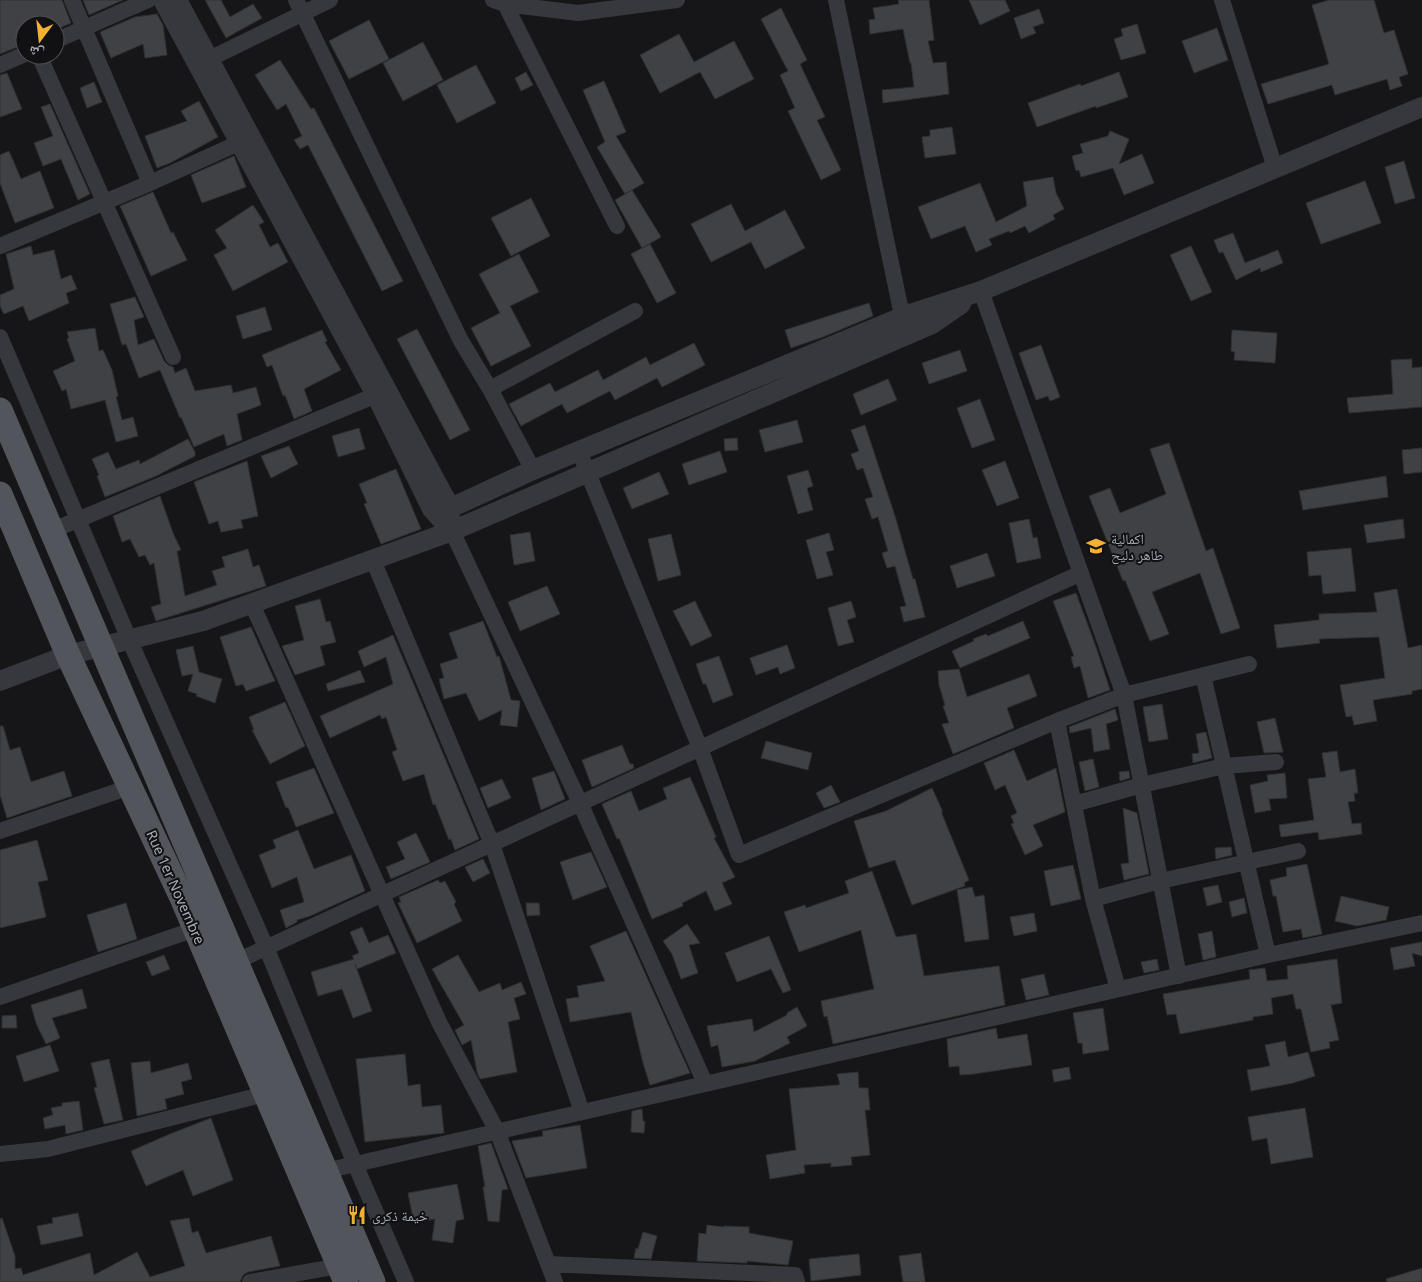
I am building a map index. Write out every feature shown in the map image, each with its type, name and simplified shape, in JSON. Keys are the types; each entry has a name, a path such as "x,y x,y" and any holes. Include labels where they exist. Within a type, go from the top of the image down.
{"main road":[{"path":"0,410 373,1282"},
{"name":"Rue 1er Novembre","path":"0,494 68,655 195,929 342,1274"}],"street":[{"path":"72,0 150,182"},
{"path":"65,36 148,0"},
{"path":"163,0 204,62 441,509 580,803 705,1084"},
{"path":"177,0 241,142 376,395 441,509"},
{"path":"204,62 300,7 330,0"},
{"path":"499,2 578,13 677,0"},
{"path":"836,0 900,306 907,315"},
{"path":"1222,0 1275,168"},
{"path":"499,2 617,226"},
{"path":"300,7 461,341 490,389 533,470"},
{"path":"0,65 15,58"},
{"path":"43,65 173,357"},
{"path":"441,509 459,504 533,470 907,315 982,291 1422,107"},
{"path":"0,246 241,142"},
{"path":"0,681 68,655 203,621 452,531 932,324 982,291"},
{"path":"982,291 1124,694 1179,976"},
{"path":"490,389 635,311"},
{"path":"0,337 130,639 266,947 355,1164 406,1282"},
{"path":"51,531 376,395"},
{"path":"580,451 700,748 739,855 1124,694 1249,664"},
{"path":"373,560 492,844 582,1112"},
{"path":"235,962 1081,573"},
{"path":"252,604 439,1022 497,1131 555,1282"},
{"path":"1203,675 1268,955"},
{"path":"1058,721 1093,899 1118,989"},
{"path":"1074,804 1142,785 1224,766 1276,762"},
{"path":"0,831 130,787"},
{"path":"1093,899 1160,881 1298,851"},
{"path":"325,1171 1268,955 1422,923"},
{"path":"0,997 195,929"},
{"path":"0,1154 48,1149 265,1094"},
{"path":"548,1264 795,1275 796,1282"},
{"path":"250,1282 342,1274"}],"building":[{"path":"0,0 62,0 71,23 65,26 65,15 15,15 15,48 0,54"},
{"path":"83,0 123,0 89,15"},
{"path":"205,0 221,0 230,17 253,4 262,18 226,38"},
{"path":"898,0 929,0 934,40 928,41 933,63 946,62 949,94 883,103 882,90 914,87 911,63 903,29 870,34 869,20 875,19 873,8 899,4"},
{"path":"969,0 1005,0 1010,11 980,25"},
{"path":"1329,0 1374,0 1384,33 1394,30 1408,74 1399,77 1402,86 1390,90 1387,79 1335,95 1332,85 1268,104 1261,84 1329,64 1312,5"},
{"path":"781,8 807,60 800,64 825,117 817,120 841,170 821,180 788,111 795,108 780,75 788,71 761,19"},
{"path":"1039,9 1044,23 1033,27 1036,33 1021,39 1014,18"},
{"path":"157,14 163,25 167,55 145,58 143,44 111,58 100,32 135,17"},
{"path":"369,20 389,59 349,79 329,41"},
{"path":"1137,24 1146,53 1121,60 1114,39 1123,36 1121,29"},
{"path":"1217,28 1228,60 1194,73 1182,41"},
{"path":"679,34 694,62 734,41 754,79 715,99 700,72 660,93 640,55"},
{"path":"423,42 443,80 403,101 383,63"},
{"path":"280,60 311,109 314,108 403,281 382,291 308,145 300,149 294,140 302,136 286,104 277,110 255,75"},
{"path":"476,65 496,103 457,123 437,85"},
{"path":"526,72 533,85 521,91 515,78"},
{"path":"1119,72 1128,97 1037,127 1028,103"},
{"path":"7,73 22,109 0,117 0,75"},
{"path":"604,81 626,132 616,136 644,183 625,194 597,147 605,142 583,90"},
{"path":"94,82 102,102 87,108 80,88"},
{"path":"199,101 218,137 157,168 145,136 187,121 181,111"},
{"path":"50,104 90,194 78,200 61,159 43,166 34,143 53,136 41,107"},
{"path":"952,127 956,154 925,158 922,137 930,136 930,130"},
{"path":"1110,131 1129,139 1119,164 1142,154 1154,183 1124,195 1113,168 1081,177 1079,170 1076,171 1072,156 1083,153 1080,144 1108,136"},
{"path":"9,151 21,179 40,171 54,208 15,223 0,183 0,155"},
{"path":"234,156 246,187 202,203 191,175"},
{"path":"1404,161 1415,198 1395,204 1385,167"},
{"path":"1053,177 1056,193 1064,209 1053,215 1055,219 1029,233 1025,226 989,239 992,245 976,252 965,226 931,239 918,207 980,183 996,222 1027,206 1023,182"},
{"path":"1365,181 1381,223 1321,244 1306,203"},
{"path":"632,190 661,237 642,248 615,200"},
{"path":"153,192 171,233 173,232 187,260 151,276 120,206"},
{"path":"531,198 550,236 511,256 491,218"},
{"path":"731,204 745,231 785,210 805,248 765,269 751,242 711,262 691,224"},
{"path":"253,205 264,222 259,225 270,247 278,243 288,262 233,291 214,255 227,248 215,230"},
{"path":"1233,233 1245,263 1278,250 1283,263 1261,272 1260,268 1236,280 1223,252 1219,253 1214,240"},
{"path":"650,244 676,293 657,303 631,254"},
{"path":"31,246 33,255 54,250 61,279 71,275 77,289 66,293 69,303 29,321 23,306 4,314 0,306 0,295 14,289 6,254"},
{"path":"1191,246 1212,292 1191,301 1170,255"},
{"path":"519,254 539,292 510,306 531,346 491,366 471,328 500,313 479,274"},
{"path":"135,297 144,317 134,320 138,345 154,339 164,361 173,367 175,373 186,368 195,391 231,385 233,393 256,387 261,405 237,414 242,440 227,446 224,434 194,447 160,370 139,378 126,344 122,345 110,304"},
{"path":"869,303 873,316 791,348 785,330"},
{"path":"265,307 272,330 243,339 236,316"},
{"path":"95,328 99,351 103,350 112,370 122,420 133,417 138,436 116,442 105,400 71,409 66,389 62,391 53,371 75,361 67,339 69,338 67,332"},
{"path":"417,329 470,430 450,440 397,339"},
{"path":"322,330 327,341 325,342 341,370 304,389 312,411 294,419 285,395 283,396 272,365 267,367 262,355"},
{"path":"1232,330 1277,333 1275,363 1234,360 1235,352 1231,351"},
{"path":"694,343 705,365 662,387 657,378 615,400 610,391 567,413 562,404 521,426 509,404 550,383 555,392 598,370 603,380 646,357 650,365"},
{"path":"1041,345 1060,397 1050,401 1048,396 1036,400 1019,353"},
{"path":"960,350 967,371 929,384 922,363"},
{"path":"1412,359 1412,368 1422,367 1422,407 1349,413 1347,398 1393,394 1391,360"},
{"path":"888,379 897,400 861,415 853,394"},
{"path":"980,399 995,440 972,448 957,408"},
{"path":"797,420 803,442 765,452 759,430"},
{"path":"865,425 895,516 913,579 915,579 925,617 904,622 900,607 906,606 895,566 887,568 882,553 888,551 878,517 872,519 865,499 873,497 863,468 857,470 851,454 859,451 851,430"},
{"path":"359,428 365,449 338,457 332,436"},
{"path":"737,438 738,450 725,451 724,439"},
{"path":"188,439 195,452 195,456 156,476 105,497 92,459 108,452 116,469 139,460 140,464"},
{"path":"1169,443 1206,551 1213,548 1240,628 1221,634 1200,573 1152,592 1169,634 1150,641 1125,580 1123,581 1089,496 1110,488 1120,513 1166,494 1150,449"},
{"path":"289,446 298,464 271,478 261,456"},
{"path":"1422,448 1422,472 1404,474 1402,450"},
{"path":"720,451 727,472 689,485 682,464"},
{"path":"247,461 258,516 241,520 243,528 221,532 218,521 209,524 194,482"},
{"path":"1005,461 1019,498 997,506 982,470"},
{"path":"396,469 421,529 381,544 364,504 367,503 359,484"},
{"path":"808,470 813,486 807,488 813,510 798,514 787,476"},
{"path":"659,472 669,494 632,509 623,488"},
{"path":"1386,476 1388,497 1303,510 1299,491"},
{"path":"160,496 181,550 177,551 185,596 217,585 212,571 225,567 222,557 248,549 253,567 259,565 266,586 156,621 151,607 161,604 154,563 150,565 145,555 139,557 130,539 122,542 113,516"},
{"path":"1029,519 1033,538 1037,537 1041,558 1017,563 1009,523"},
{"path":"1403,519 1405,538 1367,543 1364,525"},
{"path":"530,532 535,561 514,565 510,535"},
{"path":"829,533 834,550 826,552 833,575 817,579 806,540"},
{"path":"671,534 681,575 658,581 648,539"},
{"path":"1351,548 1356,591 1323,594 1321,575 1309,576 1307,552"},
{"path":"987,553 995,576 957,588 950,566"},
{"path":"547,586 560,614 520,631 508,602"},
{"path":"1397,589 1408,648 1422,645 1422,689 1412,691 1412,694 1373,700 1377,721 1354,725 1352,716 1346,717 1340,685 1385,678 1379,637 1319,639 1320,643 1277,648 1274,625 1319,620 1319,614 1377,612 1374,593"},
{"path":"1076,593 1110,690 1088,698 1080,666 1074,668 1071,657 1074,656 1053,601"},
{"path":"320,599 326,622 330,621 336,642 320,646 325,665 295,675 282,646 304,640 295,606"},
{"path":"695,601 712,636 691,646 673,611"},
{"path":"851,601 856,617 847,620 854,642 838,646 828,608"},
{"path":"483,621 497,657 499,656 511,700 520,701 517,727 500,725 502,710 479,721 466,693 444,699 439,679 444,678 440,664 458,658 449,633"},
{"path":"1023,621 1030,638 960,668 952,651 974,641 973,639 986,634 988,636"},
{"path":"251,627 275,681 246,691 243,684 236,686 220,637"},
{"path":"393,635 479,839 455,850 451,839 449,840 435,804 433,805 424,774 403,781 392,752 397,750 386,717 382,719 380,715 330,738 320,716 393,684 386,657 364,667 358,651"},
{"path":"787,645 795,668 780,674 778,667 756,675 750,658"},
{"path":"193,646 199,672 222,679 215,703 188,691 193,674 182,676 176,650"},
{"path":"719,656 733,695 713,703 706,684 703,684 696,664"},
{"path":"959,669 967,697 1029,674 1037,696 1007,708 1014,728 953,754 942,724 949,723 943,706 945,705 939,685 938,671"},
{"path":"360,670 365,682 328,691 326,684"},
{"path":"285,702 305,746 270,764 252,730 254,730 249,717"},
{"path":"1162,704 1168,739 1149,742 1143,707"},
{"path":"1115,709 1118,720 1106,724 1110,749 1094,752 1091,728 1070,733 1069,727"},
{"path":"1275,718 1283,752 1264,753 1257,722"},
{"path":"0,726 3,726 10,750 20,747 31,782 64,771 72,796 7,818 0,795"},
{"path":"1206,732 1212,758 1193,763 1192,754 1199,753 1196,734"},
{"path":"766,741 812,753 808,770 761,758"},
{"path":"622,745 630,764 633,764 634,768 592,787 582,760"},
{"path":"1014,750 1027,781 1056,768 1065,812 1033,825 1043,846 1025,855 1011,824 1014,823 1011,816 1017,813 1005,785 995,790 984,763"},
{"path":"1337,751 1340,772 1355,769 1358,793 1354,793 1355,801 1348,802 1352,824 1361,823 1362,834 1319,840 1318,832 1281,837 1279,825 1314,820 1308,779 1326,777 1322,753"},
{"path":"1093,759 1099,787 1085,791 1079,762"},
{"path":"314,768 334,813 296,827 276,782"},
{"path":"554,771 565,799 541,810 532,778"},
{"path":"1129,771 1130,778 1120,781 1119,772"},
{"path":"1285,773 1287,798 1269,799 1271,810 1255,813 1250,785 1268,781 1267,775"},
{"path":"690,777 716,837 714,838 735,877 722,883 732,904 715,911 706,891 682,903 683,906 652,919 619,838 617,839 602,804 631,791 639,811 667,799 663,788"},
{"path":"502,779 511,798 488,808 480,788"},
{"path":"831,785 840,802 824,808 816,793"},
{"path":"932,788 969,880 964,883 965,886 912,905 895,860 869,868 854,821 886,811"},
{"path":"1123,808 1137,813 1149,874 1124,880 1121,864 1129,863"},
{"path":"298,830 314,869 351,855 365,891 297,920 297,922 286,928 280,910 304,902 297,877 272,888 259,855 276,848 273,840"},
{"path":"416,833 430,862 391,879 386,867 405,859 397,842"},
{"path":"37,840 48,880 38,882 46,917 0,928 0,850"},
{"path":"1231,847 1232,855 1216,859 1215,848"},
{"path":"591,852 607,887 573,900 560,862"},
{"path":"483,859 490,873 473,882 465,867"},
{"path":"1307,864 1322,934 1303,938 1301,929 1283,932 1276,896 1273,896 1270,880 1287,876 1286,868"},
{"path":"1073,865 1081,899 1051,906 1044,871"},
{"path":"872,871 896,937 916,934 924,976 999,966 1005,1005 833,1044 827,1016 824,1017 821,1001 874,989 861,930 799,952 784,912 805,905 806,908 849,893 845,881"},
{"path":"438,880 440,883 445,881 456,902 454,904 462,921 417,943 398,903 401,902 399,897"},
{"path":"1218,885 1222,902 1207,906 1203,888"},
{"path":"972,887 975,897 984,895 989,939 965,942 957,890"},
{"path":"1341,896 1389,907 1386,920 1357,926 1335,921"},
{"path":"1244,898 1247,913 1232,917 1229,902"},
{"path":"126,903 137,939 98,952 87,915"},
{"path":"526,903 539,903 540,915 527,916"},
{"path":"1034,913 1037,931 1014,936 1010,917"},
{"path":"687,924 700,943 689,945 698,973 681,979 672,954 663,941"},
{"path":"362,927 369,943 388,935 396,953 357,969 355,964 372,1011 353,1018 342,989 318,996 311,972 354,959 352,956 359,953 350,932"},
{"path":"626,931 690,1073 650,1085 631,1012 570,1022 566,999 579,997 577,986 605,981 590,946"},
{"path":"1212,931 1216,957 1203,960 1198,934"},
{"path":"769,936 791,990 783,993 771,969 737,982 725,953"},
{"path":"1422,942 1422,956 1412,953 1415,966 1394,970 1390,948"},
{"path":"164,955 170,969 152,976 146,962"},
{"path":"458,955 479,992 500,983 502,990 521,982 526,994 514,998 520,1019 508,1022 517,1072 480,1079 471,1040 462,1045 455,1030 464,1025 432,969"},
{"path":"1157,959 1159,970 1144,973 1141,962"},
{"path":"1337,959 1342,1003 1331,1005 1339,1040 1329,1042 1330,1048 1311,1052 1301,1009 1296,1009 1293,994 1271,998 1273,1014 1253,1017 1253,1020 1180,1034 1176,1014 1167,1015 1163,994 1250,979 1249,970 1265,968 1267,981 1288,979 1287,966"},
{"path":"1044,974 1049,995 1026,1000 1021,979"},
{"path":"82,989 87,1008 52,1018 60,1038 46,1044 36,1023 31,1005"},
{"path":"797,1007 807,1026 787,1037 790,1043 755,1061 722,1067 718,1045 711,1047 707,1026 752,1019 754,1032 787,1015 787,1013"},
{"path":"1103,1008 1109,1050 1083,1054 1082,1043 1078,1043 1073,1013"},
{"path":"16,1015 17,1028 2,1028 2,1016"},
{"path":"996,1028 998,1039 1027,1034 1032,1065 960,1075 959,1066 949,1067 947,1039"},
{"path":"1285,1041 1288,1057 1308,1052 1315,1076 1293,1083 1251,1091 1247,1070 1270,1066 1265,1045"},
{"path":"50,1045 59,1071 24,1082 16,1056"},
{"path":"405,1054 408,1086 420,1084 422,1107 441,1105 444,1133 365,1142 356,1059"},
{"path":"109,1059 123,1120 104,1124 94,1088 97,1087 91,1063"},
{"path":"150,1061 151,1073 188,1063 192,1079 181,1082 184,1094 165,1099 167,1109 137,1116 131,1063"},
{"path":"1069,1067 1071,1079 1054,1082 1052,1070"},
{"path":"858,1072 859,1088 868,1088 870,1110 865,1110 870,1155 851,1157 852,1165 831,1167 831,1163 804,1165 805,1173 770,1179 766,1155 796,1150 789,1089 838,1085 840,1084 837,1074"},
{"path":"79,1101 83,1130 66,1134 65,1125 45,1129 43,1118 53,1115 51,1108 62,1106 62,1103"},
{"path":"1305,1108 1313,1157 1271,1164 1267,1138 1252,1141 1248,1117"},
{"path":"642,1109 643,1121 645,1122 644,1133 631,1132 632,1111"},
{"path":"211,1118 233,1180 193,1196 183,1170 146,1186 131,1151"},
{"path":"580,1125 587,1168 526,1178 512,1141 543,1136 542,1131"},
{"path":"491,1143 508,1189 502,1190 499,1222 488,1221 483,1187 485,1187 478,1146"},
{"path":"457,1184 464,1219 456,1221 453,1243 432,1240 435,1219 414,1223 408,1193"},
{"path":"78,1213 83,1236 41,1245 37,1226 53,1223 52,1218"},
{"path":"2,1218 15,1256 15,1269 21,1268 23,1275 90,1253 94,1275 137,1252 150,1277 185,1266 170,1221 189,1218 192,1233 198,1231 206,1253 271,1236 280,1266 248,1272 243,1275 240,1282 0,1282 0,1219"},
{"path":"707,1225 749,1227 749,1233 793,1241 788,1265 747,1261 747,1263 697,1261 699,1233 706,1234"},
{"path":"643,1232 657,1236 651,1259 634,1258"},
{"path":"921,1253 925,1282 903,1282 899,1256"},
{"path":"859,1254 861,1275 811,1281 809,1259"},
{"path":"1422,1268 1422,1282 1387,1282 1386,1279"}],"place":[{"name":"اكمالية طاهر دليح","path":"1096,546"},
{"name":"خيمة ذكرى","path":"357,1215"}]}
